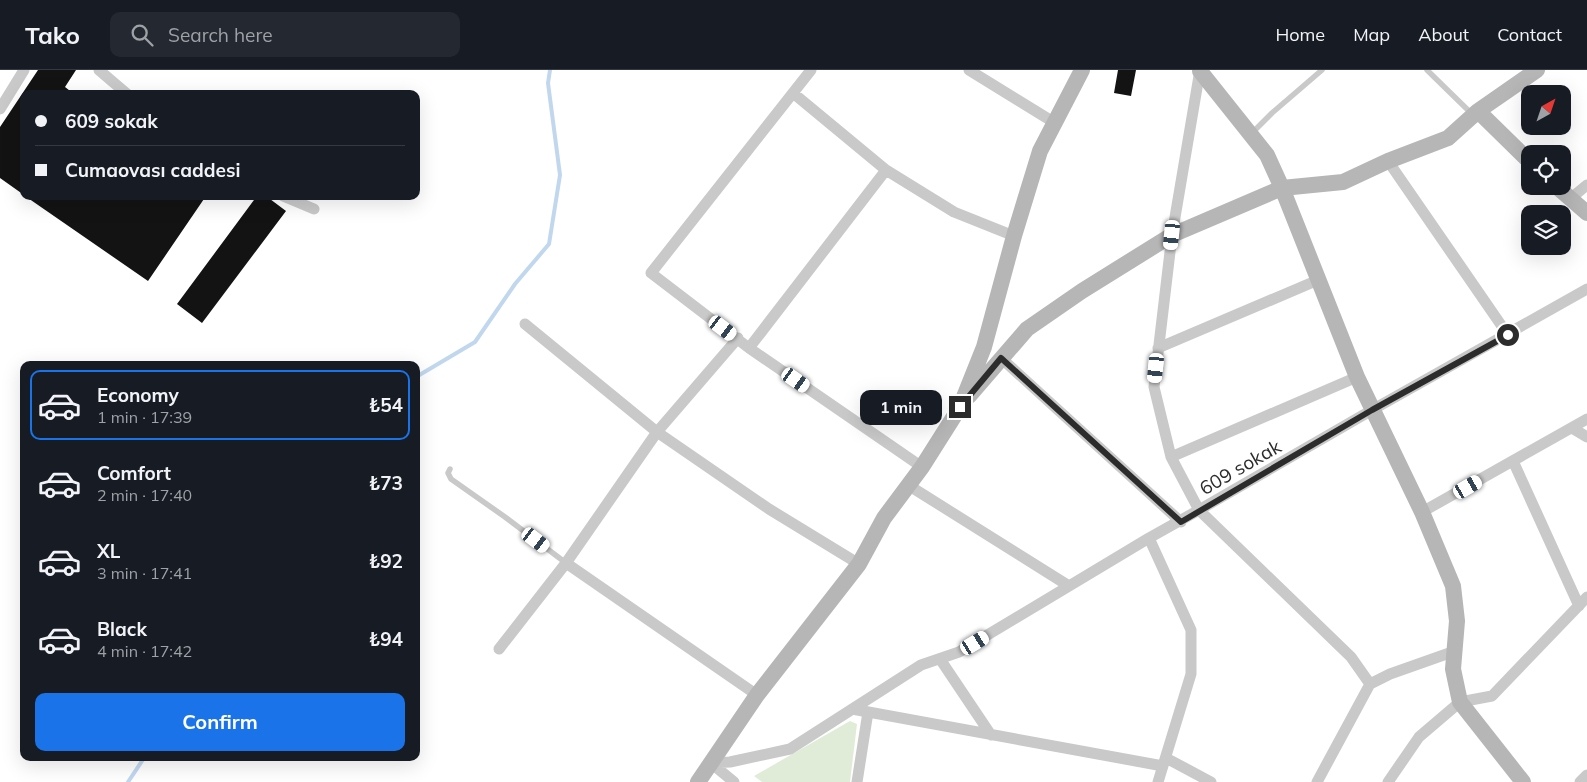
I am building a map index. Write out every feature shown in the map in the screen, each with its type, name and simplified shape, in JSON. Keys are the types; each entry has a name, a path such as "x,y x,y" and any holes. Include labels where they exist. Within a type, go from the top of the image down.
{"main road":[{"path":"960,407 984,347 1014,236 1040,151 1082,70"},
{"path":"1200,70 1267,155 1282,188 1372,410 1422,512 1453,586 1457,621 1453,669 1460,702 1522,782"},
{"path":"698,782 757,695 860,564 884,518 922,467 960,407 1027,329 1082,291 1172,235 1282,188 1343,182 1388,161 1448,138 1476,114 1537,70"},
{"path":"1476,114 1521,154"},
{"path":"1566,195 1587,213"}],"street":[{"path":"0,108 24,70"},
{"path":"98,70 123,90"},
{"path":"811,70 651,273 749,348 922,467"},
{"path":"969,70 1055,123"},
{"name":"609 sokak","path":"1200,70 1172,235 1154,387 1171,458 1199,510 1587,289"},
{"path":"793,93 886,170 954,212 1014,236"},
{"path":"1388,161 1508,335"},
{"path":"749,348 886,170"},
{"path":"1570,199 1587,185"},
{"path":"293,200 314,209"},
{"path":"1158,348 1318,280"},
{"path":"525,324 657,432 769,509 860,564"},
{"path":"500,649 566,563 657,432 738,338"},
{"path":"1001,358 1181,522"},
{"path":"1171,458 1358,377"},
{"path":"1422,512 1587,419"},
{"path":"1572,428 1587,437"},
{"path":"1513,461 1579,606"},
{"path":"908,485 1069,586"},
{"path":"711,763 730,762 790,749 921,665 959,652 1199,510 1351,658 1370,684"},
{"path":"1149,538 1191,630 1191,674 1158,782"},
{"path":"566,563 757,695"},
{"path":"1388,782 1419,737 1460,702 1492,696 1587,597"},
{"path":"1317,782 1370,684 1390,674 1455,651"},
{"path":"940,659 991,734"},
{"path":"852,709 1164,762 1211,782"},
{"path":"857,782 868,712"},
{"path":"711,763 734,782"},
{"path":"1580,782 1587,775"}],"lane":[{"path":"1250,135 1272,113 1322,70"},
{"path":"1427,70 1476,114"},
{"path":"450,469 448,474 451,479 566,563"}],"green space":[{"path":"850,721 857,724 850,782 762,782 754,776"}],"building":[{"path":"38,70 76,70 65,87 69,90 25,90"},
{"path":"1118,70 1136,70 1131,96 1114,93"},
{"path":"20,97 20,192 0,178 0,127"},
{"path":"31,200 203,200 148,281"},
{"path":"254,200 271,200 286,211 202,323 177,304"}],"waterway":[{"path":"420,375 475,342 515,284 549,244 560,175 548,83 550,70"},
{"path":"128,782 142,761"}],"route":[{"path":"960,407 1001,358 1181,522 1372,410 1508,335"}]}
